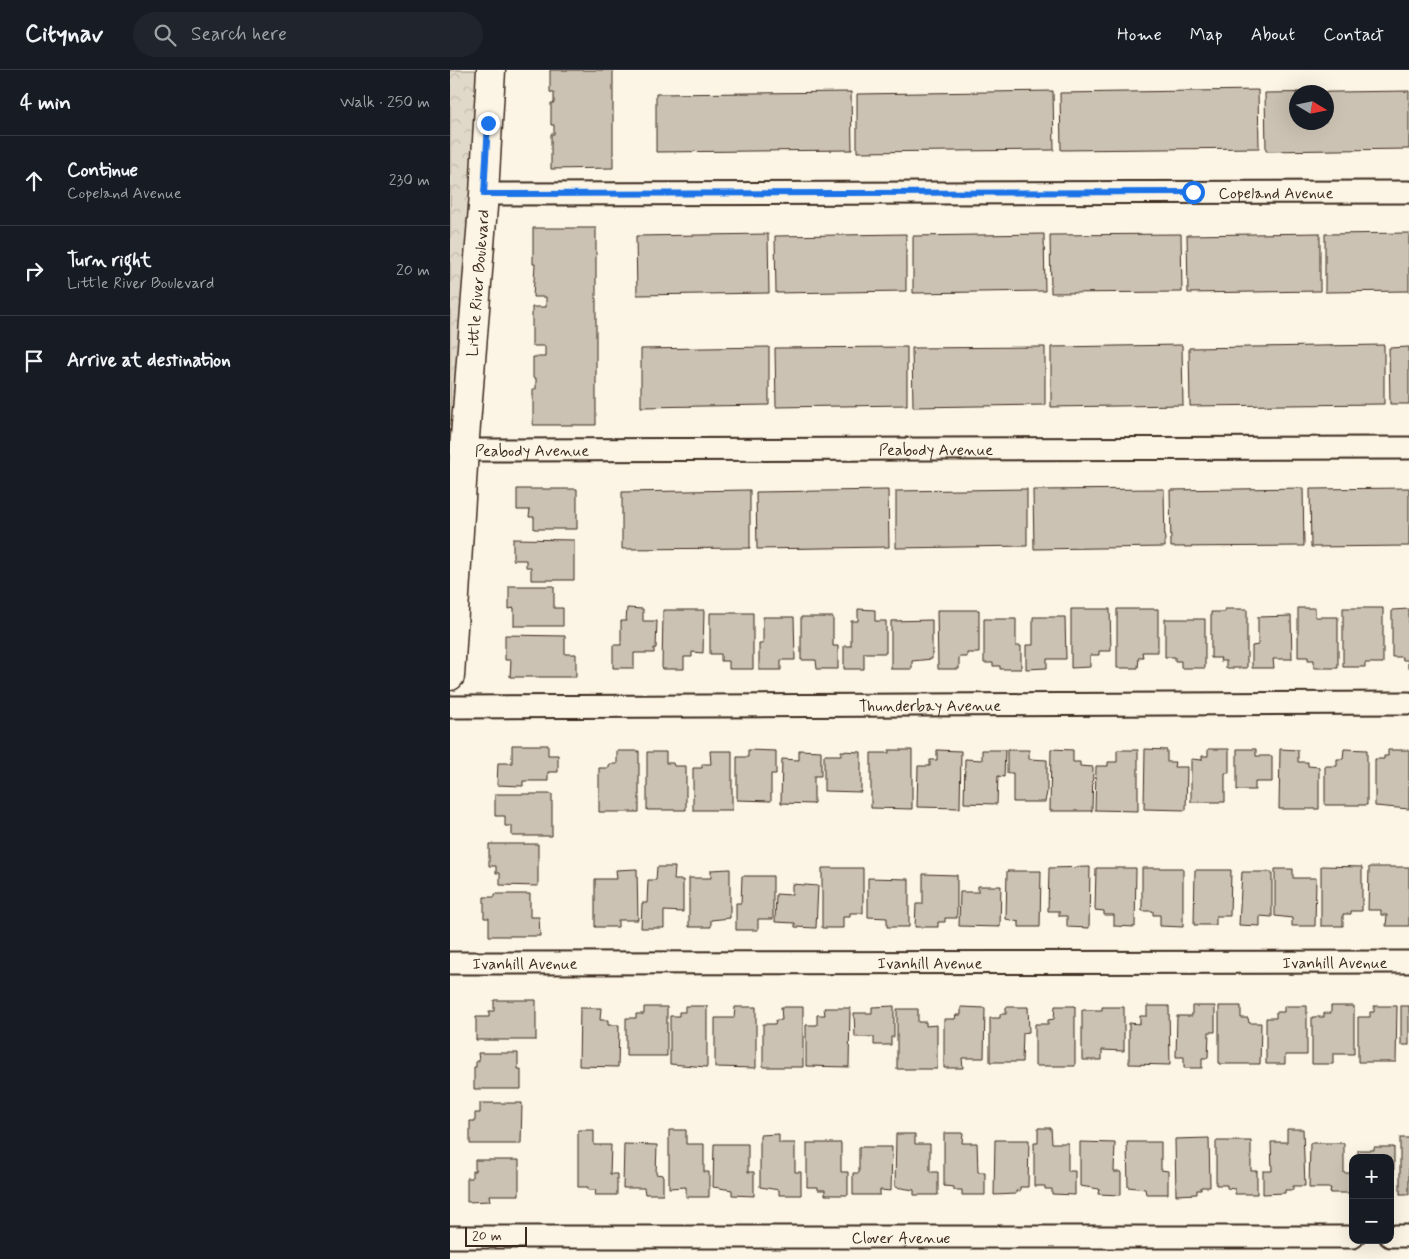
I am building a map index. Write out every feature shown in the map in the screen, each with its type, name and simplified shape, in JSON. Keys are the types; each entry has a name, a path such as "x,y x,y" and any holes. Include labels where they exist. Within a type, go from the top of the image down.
{"street":[{"name":"Little River Boulevard","path":"450,676 491,70"},
{"name":"Copeland Avenue","path":"484,194 1409,192"},
{"name":"Peabody Avenue","path":"464,450 1409,448"},
{"name":"Thunderbay Avenue","path":"450,707 1409,702"},
{"name":"Ivanhill Avenue","path":"450,963 1409,962"},
{"name":"Clover Avenue","path":"450,1237 1349,1236"},
{"path":"1394,1236 1409,1236"}],"green space":[{"path":"450,70 491,70 450,676"}],"building":[{"path":"550,70 613,70 613,168 551,169 551,134 554,134 554,125 551,125 551,103 554,103 554,93 550,92"},
{"path":"1258,90 1259,148 1061,150 1060,93"},
{"path":"1053,91 1054,150 857,152 857,94"},
{"path":"1409,91 1409,149 1266,151 1265,93 1289,93 1289,130 1334,130 1334,92"},
{"path":"851,92 852,150 656,152 656,94"},
{"path":"533,228 596,228 596,425 533,425 533,389 536,389 536,378 533,378 533,357 545,357 545,346 532,346 532,307 546,307 546,297 533,297 535,264 533,264"},
{"path":"1320,233 1320,291 1188,293 1187,235"},
{"path":"1409,233 1409,291 1325,292 1325,234"},
{"path":"768,234 769,293 637,295 636,236"},
{"path":"906,234 906,291 776,293 775,236"},
{"path":"1044,234 1045,291 913,293 913,236"},
{"path":"1181,234 1182,292 1051,293 1050,235"},
{"path":"1182,345 1183,405 1051,407 1051,347"},
{"path":"1384,345 1384,404 1190,406 1189,348"},
{"path":"769,347 769,405 641,407 641,349"},
{"path":"907,347 907,405 776,407 775,348"},
{"path":"1045,347 1045,405 913,407 912,348"},
{"path":"1409,347 1409,404 1390,404 1389,348"},
{"path":"1303,488 1304,546 1171,547 1170,490"},
{"path":"1409,488 1409,546 1311,547 1310,489"},
{"path":"517,489 577,489 577,529 534,529 534,517 529,517 530,510 517,510"},
{"path":"1027,489 1027,546 896,548 896,491"},
{"path":"1164,489 1165,547 1034,549 1033,490"},
{"path":"750,490 750,548 622,549 622,492"},
{"path":"888,490 889,547 757,549 756,492"},
{"path":"513,539 574,540 574,580 531,580 531,567 526,567 526,560 513,560"},
{"path":"509,586 554,586 554,608 563,608 563,626 514,626 514,608 509,609"},
{"path":"627,608 643,609 643,621 657,621 656,648 654,648 654,653 634,653 634,668 613,668 613,645 621,645 621,621 626,621"},
{"path":"1298,608 1315,608 1315,617 1338,617 1338,668 1314,668 1314,660 1308,660 1308,657 1298,657"},
{"path":"1343,608 1383,608 1383,663 1365,663 1365,667 1343,667"},
{"path":"858,609 875,610 875,621 886,621 886,653 864,653 864,669 844,669 844,646 851,646 851,621 858,621"},
{"path":"1071,609 1110,609 1111,651 1099,651 1099,655 1090,655 1090,667 1071,668"},
{"path":"1117,609 1158,609 1158,652 1142,652 1143,657 1139,657 1138,668 1117,668"},
{"path":"1225,609 1247,609 1247,668 1226,668 1226,661 1220,661 1221,658 1211,658 1211,612 1225,612"},
{"path":"1409,609 1408,668 1408,660 1403,660 1402,657 1392,657 1392,610"},
{"path":"663,610 704,610 703,653 692,652 692,657 684,657 684,669 662,669"},
{"path":"937,610 979,610 979,653 967,653 967,657 959,657 959,669 938,669"},
{"path":"710,613 753,613 753,669 729,669 729,661 721,661 721,654 710,654"},
{"path":"1291,616 1292,659 1273,659 1274,668 1252,668 1252,646 1258,645 1258,617"},
{"path":"763,617 794,617 795,660 781,660 781,670 759,670 759,644 763,644"},
{"path":"801,617 833,617 833,646 838,646 838,669 817,669 816,660 801,660"},
{"path":"1033,617 1065,617 1066,659 1047,659 1047,668 1026,669 1026,645 1033,645"},
{"path":"984,619 1016,619 1016,646 1021,646 1021,669 1000,669 1000,666 993,666 993,663 984,663"},
{"path":"1165,619 1205,619 1205,668 1181,668 1181,661 1175,661 1175,657 1165,657"},
{"path":"932,620 932,659 912,661 912,669 891,669 891,621"},
{"path":"505,635 565,636 565,654 576,654 576,677 510,677 511,660 505,660"},
{"path":"512,745 548,745 548,755 558,755 558,772 548,772 548,781 523,781 523,786 497,785 498,763 512,763"},
{"path":"1051,749 1073,750 1073,762 1080,762 1080,766 1093,767 1092,811 1050,811"},
{"path":"1145,749 1167,750 1167,762 1175,762 1174,767 1187,767 1186,810 1144,809"},
{"path":"1208,749 1229,749 1229,773 1225,773 1225,802 1191,802 1191,759 1202,760 1202,756 1208,756"},
{"path":"1237,749 1256,749 1256,756 1272,756 1272,782 1255,782 1255,790 1237,790"},
{"path":"1280,749 1298,750 1298,762 1308,762 1308,766 1319,767 1319,809 1279,809"},
{"path":"1344,749 1367,750 1367,805 1325,805 1325,766 1337,766 1337,759 1343,759"},
{"path":"748,750 776,751 776,774 771,774 771,801 737,800 737,757 748,757"},
{"path":"799,750 821,751 821,776 814,776 814,804 781,803 782,759 799,760"},
{"path":"889,750 912,750 912,809 871,808 871,753 889,753"},
{"path":"937,750 961,751 960,808 917,807 918,766 930,766 930,760 937,760"},
{"path":"982,750 1005,750 1004,777 998,776 997,804 964,803 965,759 982,760"},
{"path":"1007,750 1029,750 1029,759 1047,760 1047,792 1045,802 1013,802 1013,773 1007,773"},
{"path":"1117,750 1138,750 1138,811 1095,810 1096,766 1108,766 1108,762 1117,762"},
{"path":"1388,750 1409,750 1409,809 1375,806 1375,759 1384,759 1384,756 1388,756"},
{"path":"617,751 639,751 639,812 599,812 599,768 609,768 609,764 617,764"},
{"path":"710,751 732,751 732,810 693,810 693,768 702,768 702,764 711,764"},
{"path":"841,751 861,752 861,792 824,791 824,755 841,755"},
{"path":"647,752 666,752 666,763 673,763 674,766 686,766 686,810 647,810"},
{"path":"495,794 552,794 552,836 512,836 512,826 505,826 505,816 495,816"},
{"path":"489,844 538,844 538,886 500,885 500,873 496,873 496,866 489,866"},
{"path":"1321,866 1362,867 1362,911 1351,911 1351,914 1343,914 1343,926 1321,926"},
{"path":"657,867 675,867 674,880 683,880 683,912 664,911 664,928 641,928 642,903 647,903 648,880 656,880"},
{"path":"1090,867 1089,928 1067,927 1067,916 1059,916 1059,911 1048,911 1049,868"},
{"path":"1369,867 1409,867 1409,926 1386,926 1387,915 1381,915 1381,910 1368,910"},
{"path":"822,868 863,868 863,913 850,913 850,917 843,917 843,928 822,928"},
{"path":"1096,868 1136,868 1135,927 1114,926 1114,915 1104,915 1104,911 1095,910"},
{"path":"1142,868 1183,868 1183,927 1160,926 1160,915 1153,915 1153,911 1142,911"},
{"path":"637,869 638,920 618,920 618,927 595,927 595,879 617,879 616,870"},
{"path":"730,869 730,918 711,920 711,927 689,927 689,878 711,878 711,870"},
{"path":"1275,869 1293,869 1293,878 1316,878 1315,926 1292,926 1292,918 1275,916"},
{"path":"1195,870 1231,870 1230,916 1216,916 1216,925 1194,925"},
{"path":"1007,871 1041,871 1040,927 1019,927 1019,922 1006,919"},
{"path":"1242,872 1272,872 1272,917 1260,916 1260,926 1239,925"},
{"path":"923,874 957,875 957,918 945,918 945,922 938,922 938,927 915,927 916,904 923,904"},
{"path":"742,876 773,876 773,919 758,919 758,930 736,930 736,903 741,903"},
{"path":"868,878 909,879 909,927 887,927 887,918 868,917"},
{"path":"792,884 818,886 816,928 795,927 795,923 775,922 776,894 792,895"},
{"path":"978,886 1001,886 1000,927 959,926 960,892 978,892"},
{"path":"495,894 530,894 530,917 539,917 540,936 489,936 489,918 484,918 484,897 495,897"},
{"path":"494,1000 536,1000 536,1040 476,1040 476,1017 489,1017 489,1011 494,1011"},
{"path":"685,1006 707,1006 707,1067 670,1064 670,1016 679,1016 679,1012 685,1012"},
{"path":"894,1006 894,1037 891,1037 891,1045 874,1045 874,1037 855,1037 854,1013 872,1013 872,1007"},
{"path":"1055,1006 1075,1006 1075,1066 1035,1066 1035,1024 1048,1024 1048,1020 1054,1019"},
{"path":"1147,1006 1169,1006 1170,1065 1129,1064 1129,1023 1140,1024 1140,1016 1147,1016"},
{"path":"1192,1006 1215,1006 1215,1032 1209,1032 1208,1058 1202,1058 1202,1068 1184,1068 1184,1057 1176,1057 1177,1016 1192,1016"},
{"path":"1219,1006 1241,1006 1241,1018 1248,1018 1249,1023 1261,1023 1260,1064 1219,1064"},
{"path":"1284,1006 1307,1006 1307,1055 1285,1055 1285,1064 1266,1064 1266,1018 1276,1018 1276,1012 1284,1012"},
{"path":"1331,1006 1354,1006 1354,1054 1333,1054 1333,1064 1312,1064 1312,1017 1324,1017 1324,1013 1331,1013"},
{"path":"1374,1006 1397,1006 1396,1062 1358,1062 1358,1017 1370,1017 1370,1012 1374,1012"},
{"path":"1401,1006 1409,1006 1409,1045 1401,1045"},
{"path":"644,1007 667,1007 667,1056 626,1056 626,1018 636,1018 636,1014 644,1014"},
{"path":"735,1007 756,1007 756,1068 715,1067 715,1018 734,1018"},
{"path":"781,1007 803,1007 803,1067 763,1067 763,1024 775,1024 776,1020 782,1020"},
{"path":"961,1007 985,1008 984,1058 962,1058 963,1068 944,1068 944,1019 955,1019 956,1015 961,1015"},
{"path":"1006,1007 1028,1007 1029,1032 1023,1033 1022,1062 990,1062 990,1018 1000,1018 1000,1014 1006,1014"},
{"path":"1102,1007 1124,1007 1124,1051 1102,1050 1102,1060 1082,1060 1082,1010 1102,1010"},
{"path":"580,1008 601,1008 600,1020 608,1020 608,1025 619,1025 618,1067 579,1066"},
{"path":"824,1008 850,1008 849,1067 806,1066 806,1025 817,1025 817,1015 825,1015"},
{"path":"897,1009 918,1009 918,1022 926,1022 926,1026 937,1025 937,1069 897,1069"},
{"path":"478,1053 518,1053 518,1069 521,1069 521,1089 474,1089 474,1067 476,1067 476,1061 479,1061"},
{"path":"480,1103 522,1103 521,1144 470,1144 470,1121 475,1121 475,1113 480,1113"},
{"path":"1038,1128 1051,1128 1052,1143 1068,1143 1068,1171 1075,1171 1075,1195 1052,1194 1052,1189 1045,1189 1045,1186 1034,1186 1034,1143 1038,1143"},
{"path":"1287,1129 1303,1129 1305,1186 1293,1186 1293,1190 1285,1190 1285,1193 1263,1194 1263,1171 1272,1171 1271,1142 1287,1142"},
{"path":"578,1130 594,1130 594,1145 611,1145 610,1174 617,1174 617,1195 595,1195 596,1190 588,1190 588,1187 578,1187"},
{"path":"669,1130 686,1130 686,1144 704,1144 704,1172 709,1172 709,1197 686,1197 686,1187 669,1188"},
{"path":"944,1133 963,1133 962,1143 977,1143 978,1172 985,1172 985,1195 962,1195 962,1190 954,1190 954,1187 944,1186"},
{"path":"779,1134 779,1143 795,1143 795,1172 801,1172 801,1195 779,1195 779,1190 760,1187 760,1135"},
{"path":"896,1134 915,1134 915,1144 930,1144 930,1172 938,1172 938,1195 914,1195 914,1190 895,1187"},
{"path":"1209,1138 1210,1187 1201,1187 1201,1190 1197,1190 1197,1194 1176,1195 1175,1139"},
{"path":"1400,1138 1409,1138 1409,1194 1400,1194"},
{"path":"995,1140 1029,1140 1028,1187 1020,1187 1020,1191 1016,1191 1016,1194 994,1195"},
{"path":"1216,1141 1251,1141 1251,1171 1257,1171 1257,1194 1235,1194 1235,1189 1227,1188 1227,1185 1216,1185"},
{"path":"1080,1142 1115,1143 1114,1172 1121,1172 1121,1195 1098,1194 1099,1189 1080,1186"},
{"path":"1127,1142 1161,1142 1161,1170 1168,1171 1168,1194 1146,1194 1145,1189 1128,1187"},
{"path":"807,1143 841,1143 841,1172 848,1172 848,1195 825,1195 825,1190 818,1190 818,1187 807,1187"},
{"path":"1310,1143 1344,1143 1344,1173 1349,1173 1349,1193 1330,1193 1331,1188 1309,1188"},
{"path":"624,1144 657,1145 656,1174 663,1175 663,1194 645,1194 644,1188 623,1188"},
{"path":"714,1144 748,1144 748,1172 754,1172 754,1196 732,1195 732,1190 713,1187"},
{"path":"859,1147 892,1147 891,1191 880,1190 880,1195 853,1195 853,1173 859,1173"},
{"path":"1374,1147 1394,1147 1394,1154 1358,1154 1358,1150 1374,1150"},
{"path":"475,1160 519,1160 519,1195 489,1195 490,1201 467,1202 467,1178 472,1178 472,1171 475,1171"}],"route":[{"path":"488,123 484,194 1193,192"}]}
